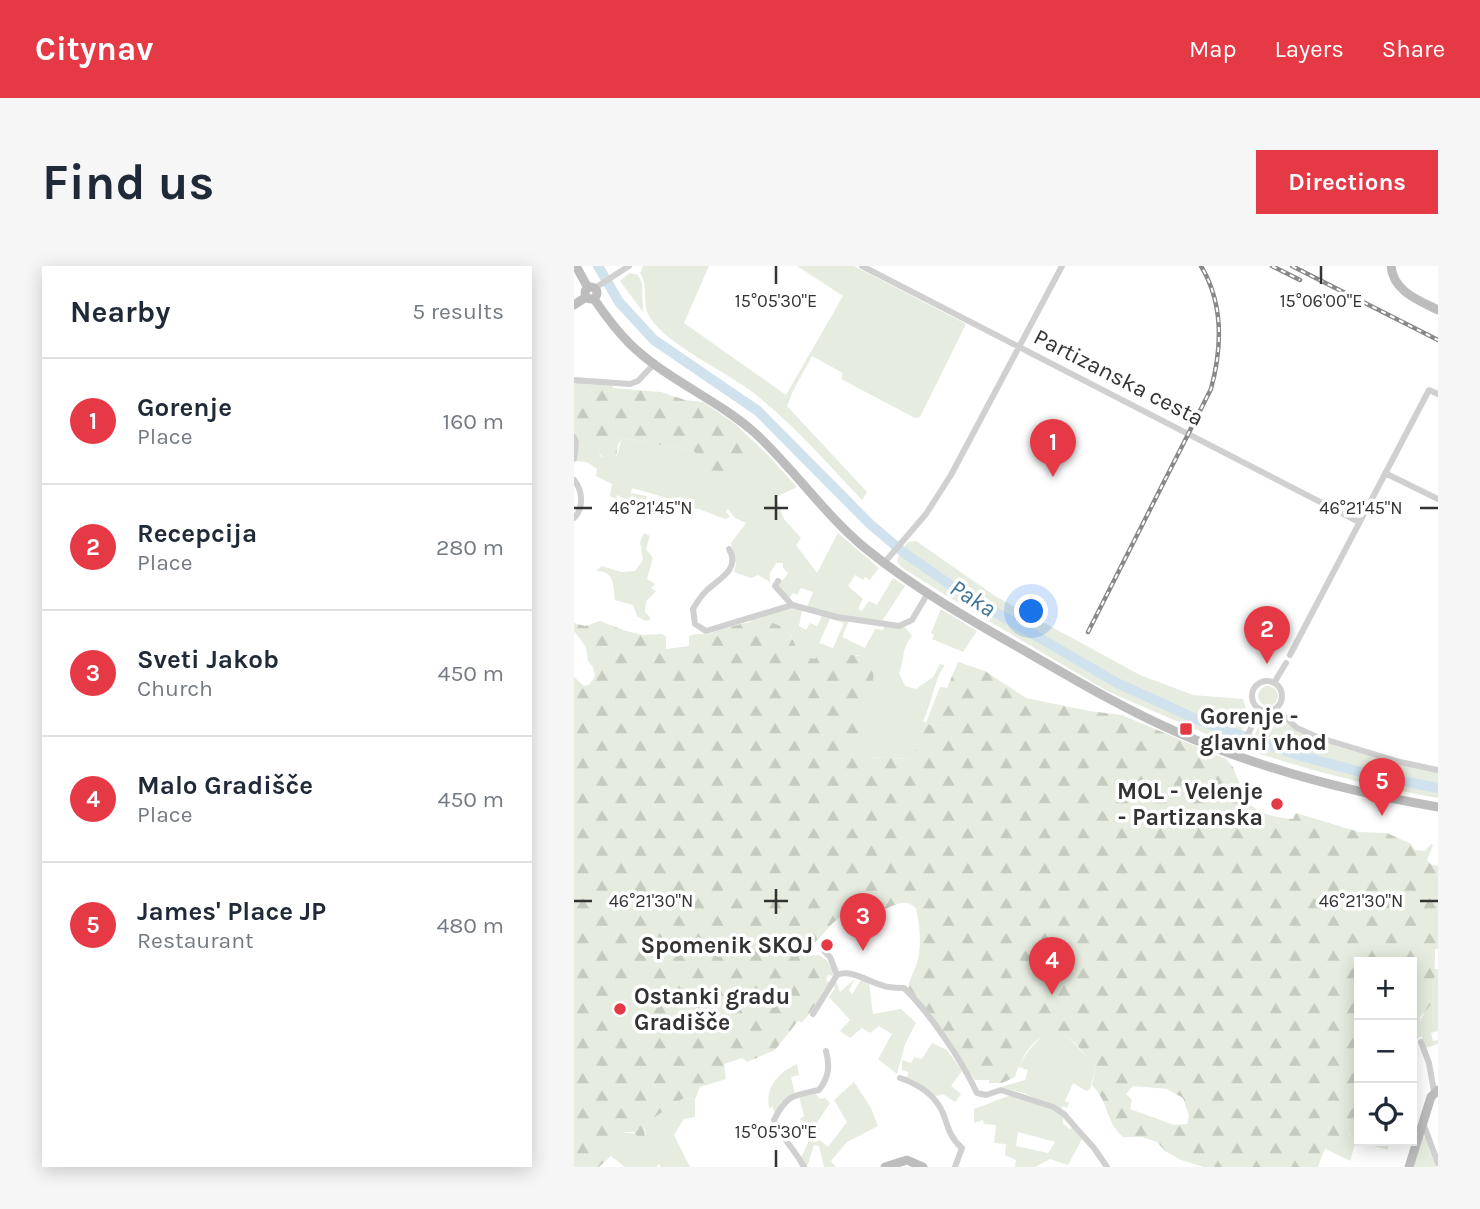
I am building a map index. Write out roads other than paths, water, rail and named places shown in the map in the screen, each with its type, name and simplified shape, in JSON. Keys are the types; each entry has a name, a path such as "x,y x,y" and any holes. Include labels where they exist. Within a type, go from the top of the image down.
{"main road":[{"path":"576,266 631,345 731,413 755,433 840,526 884,563 928,593 1096,692 1178,733 1237,756 1339,786 1438,807"},
{"path":"1391,266 1391,274 1398,286 1410,296 1438,310"},
{"path":"574,305 593,291"},
{"path":"1409,1167 1436,1091"},
{"path":"885,1167 900,1160 923,1167"}],"street":[{"path":"593,291 629,266"},
{"name":"Partizanska cesta","path":"862,266 1359,522"},
{"path":"884,563 926,514 951,475 1062,266"},
{"path":"574,380 629,384 638,381 655,363"},
{"path":"1290,655 1429,390 1438,394"},
{"path":"574,437 574,459"},
{"path":"1385,473 1438,499"},
{"path":"574,480 579,488 581,503 579,513 574,518"},
{"path":"729,549 732,558 728,574 708,590 692,609 692,617 699,628 706,631 792,605 837,617 899,625 912,620 928,593"},
{"path":"778,581 775,586 792,605"},
{"path":"1275,683 1286,663"},
{"path":"1264,681 1275,683 1283,695 1276,709 1268,712 1260,710 1253,703 1253,690 1264,681"},
{"path":"1276,709 1297,728 1317,737 1400,762 1438,770"},
{"path":"1237,756 1260,710"},
{"path":"825,952 830,957 837,975"},
{"path":"813,1014 837,975 849,973 883,986 904,988 972,1079 976,1093 986,1095 1001,1090 1053,1107 1070,1121 1107,1167"},
{"path":"1421,1042 1436,1091"},
{"path":"804,1167 788,1141 779,1133 774,1120 782,1104 794,1096 819,1090 829,1074 826,1051"},
{"path":"900,1078 913,1082 929,1093 942,1111 953,1139 962,1148 955,1167"},
{"path":"1423,1123 1438,1163"}],"waterway":[{"name":"Paka","path":"598,266 619,302 654,340 758,411 870,524 903,552 959,591 1117,683 1203,722 1301,756 1372,775 1438,788"}],"railway":[{"path":"1088,632 1211,389 1219,326 1214,295 1201,266"},
{"path":"1272,266 1300,280"},
{"path":"1292,266 1438,340"}],"place":[{"name":"Gorenje","path":"1053,477"},
{"name":"Recepcija","path":"1267,664"},
{"name":"Gorenje - glavni vhod","path":"1186,729"},
{"name":"MOL - Velenje - Partizanska","path":"1277,804"},
{"name":"James' Place JP","path":"1382,816"},
{"name":"Spomenik SKOJ","path":"827,945"},
{"name":"Sveti Jakob","path":"863,951"},
{"name":"Malo Gradišče","path":"1052,995"},
{"name":"Ostanki gradu Gradišče","path":"620,1009"}]}
